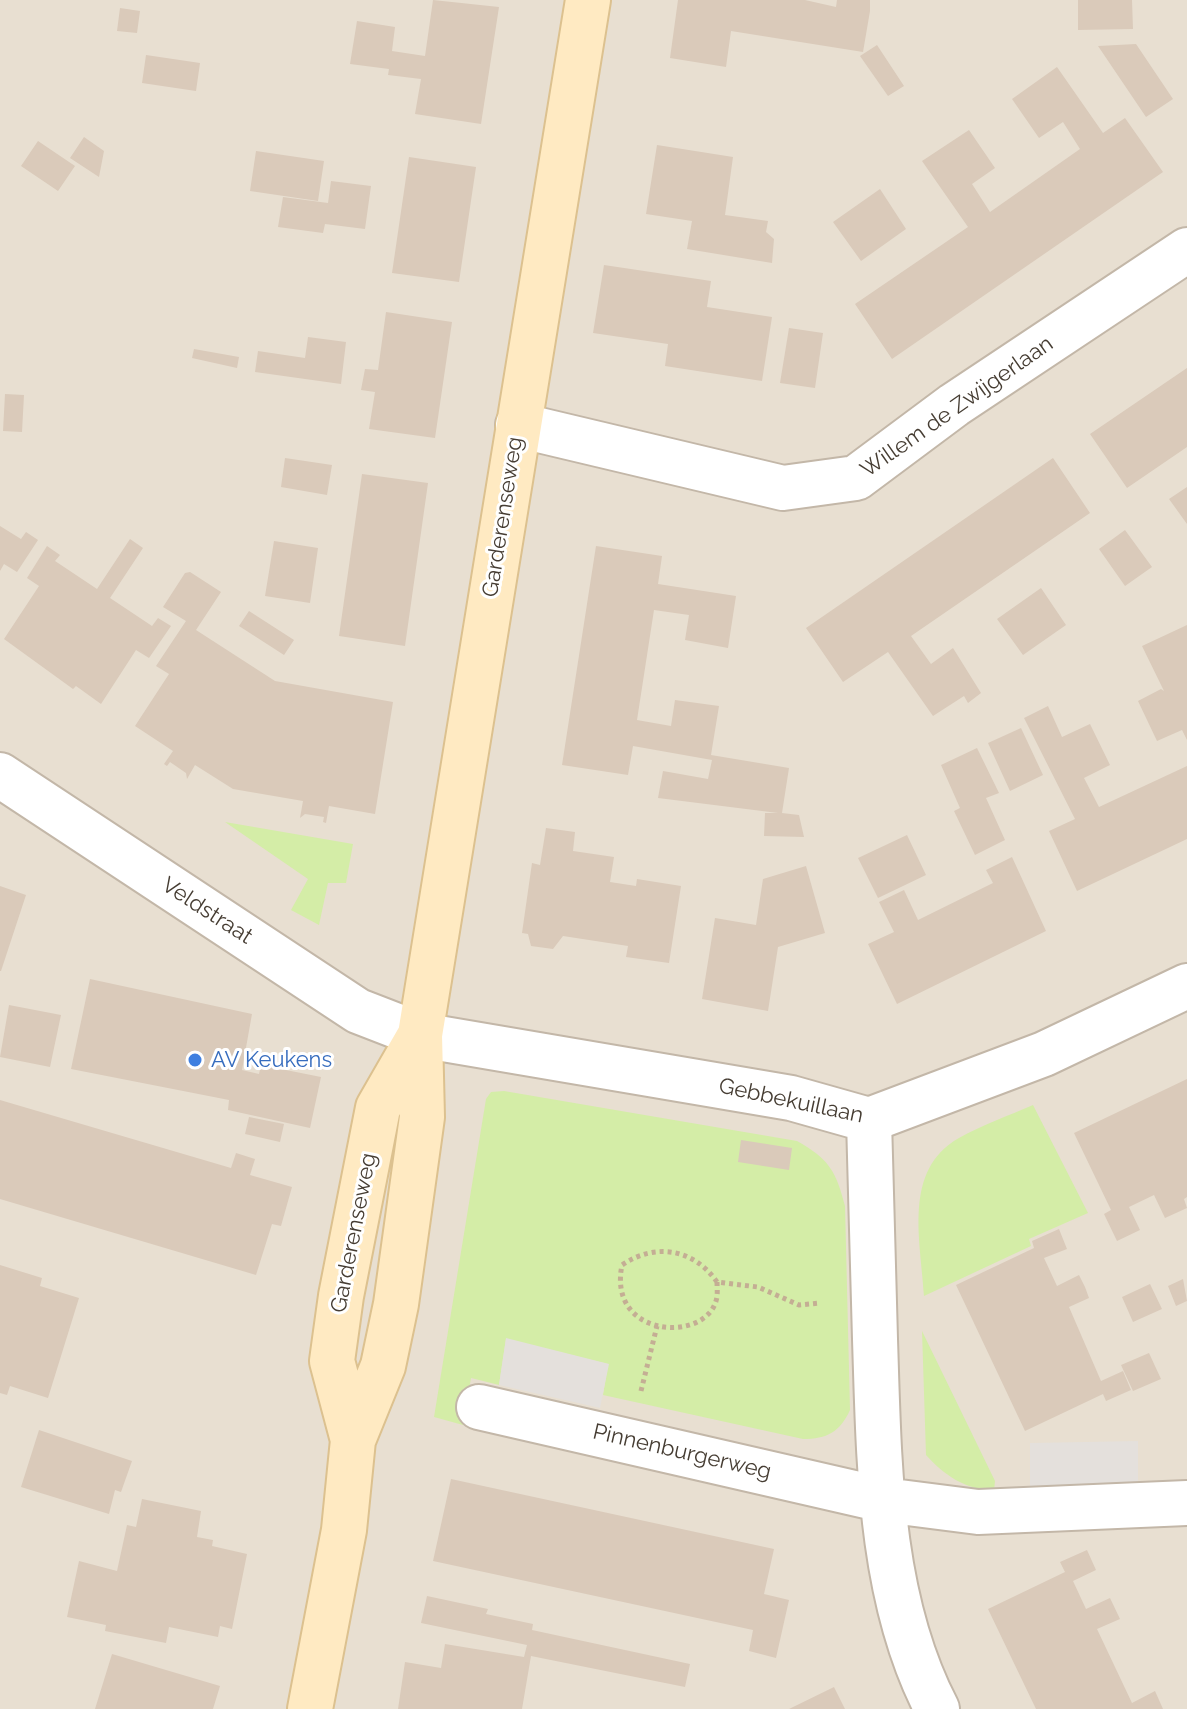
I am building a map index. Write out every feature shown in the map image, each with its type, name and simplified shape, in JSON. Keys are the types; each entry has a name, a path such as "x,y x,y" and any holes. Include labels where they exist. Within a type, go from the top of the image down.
{"main road":[{"name":"Garderenseweg","path":"310,1709 344,1530 353,1440 383,1366 396,1304 422,1117 420,1035 588,0"}],"street":[{"name":"Willem de Zwijgerlaan","path":"518,425 783,488 856,478 954,405 1187,250"},
{"name":"Veldstraat","path":"0,775 358,1011 420,1035"},
{"name":"Gebbekuillaan","path":"420,1035 791,1098 869,1120 1044,1054 1187,986"},
{"path":"869,1120 884,1500 894,1584 918,1673 937,1709"},
{"name":"Pinnenburgerweg","path":"479,1407 884,1500 978,1512 1187,1503"}],"path":[{"path":"656,1250 680,1253 706,1266 717,1282 716,1302 708,1314 692,1324 657,1326 642,1321 627,1309 620,1295 622,1265 638,1254 656,1250"},
{"path":"717,1282 758,1287 799,1305 837,1302 874,1286"},
{"path":"633,1440 657,1326"}],"shaded area":[{"path":"0,0 1187,0 1187,1709 0,1709"},
{"path":"506,1338 609,1364 600,1408 499,1385"},
{"path":"1138,1441 1138,1490 1030,1490 1030,1443"}],"green space":[{"path":"225,822 353,844 346,883 328,883 319,925 291,910 308,879"},
{"path":"504,1091 797,1141 824,1160 834,1175 845,1206 850,1410 837,1429 826,1436 803,1439 603,1395 608,1364 506,1339 499,1385 471,1378 463,1425 434,1417 486,1099 491,1092"},
{"path":"1033,1105 1088,1213 1029,1239 1031,1246 924,1296 919,1208 929,1168 941,1152 959,1138"},
{"path":"922,1331 995,1481 994,1491 956,1480 926,1455"}],"building":[{"path":"433,0 499,7 481,124 415,114 421,79 388,75 389,69 350,64 357,21 395,27 392,51 425,56"},
{"path":"678,0 805,0 836,7 837,0 870,0 870,11 863,52 731,31 726,67 670,58"},
{"path":"1078,0 1132,0 1133,29 1078,30"},
{"path":"120,8 140,11 137,33 117,31"},
{"path":"1136,44 1173,99 1146,117 1098,46"},
{"path":"877,45 904,86 888,96 860,56"},
{"path":"146,55 200,63 196,91 142,83"},
{"path":"1057,67 1103,133 1125,118 1163,172 892,359 855,304 968,227 922,161 969,130 995,168 972,184 990,212 1080,149 1063,122 1039,138 1012,99"},
{"path":"84,137 104,151 99,177 70,158"},
{"path":"38,141 75,166 58,191 21,166"},
{"path":"657,145 733,157 725,215 768,221 766,232 774,239 772,263 687,249 692,221 646,214"},
{"path":"256,151 324,161 318,201 250,191"},
{"path":"409,157 476,167 459,282 392,273"},
{"path":"331,181 371,186 365,229 325,224 323,233 278,227 283,197 328,203"},
{"path":"880,189 906,229 861,261 833,222"},
{"path":"604,265 711,281 707,307 772,317 762,381 665,366 668,344 593,333"},
{"path":"386,312 452,322 435,438 369,429 375,392 361,390 365,369 378,370"},
{"path":"789,328 823,333 815,388 780,383"},
{"path":"308,337 346,342 341,384 255,372 258,351 305,358"},
{"path":"194,349 239,357 237,368 192,358"},
{"path":"1187,368 1187,447 1127,488 1090,434"},
{"path":"5,394 24,395 22,432 3,431"},
{"path":"285,458 332,465 327,495 281,487"},
{"path":"1053,458 1090,513 911,636 931,664 953,648 981,693 968,703 964,696 933,716 888,652 843,682 806,628"},
{"path":"362,474 428,483 405,646 339,636"},
{"path":"1187,487 1187,524 1169,499"},
{"path":"0,526 21,539 26,532 38,540 17,572 4,564 0,571"},
{"path":"1125,530 1152,567 1125,586 1099,549"},
{"path":"130,539 143,548 110,598 152,626 158,618 171,626 149,658 136,650 101,704 76,686 73,689 4,639 39,586 27,578 47,546 60,555 55,561 97,589"},
{"path":"274,541 318,548 310,603 265,596"},
{"path":"596,546 662,556 658,584 736,596 728,648 685,640 689,615 654,610 637,720 671,726 675,700 719,706 711,755 789,768 782,813 799,815 804,837 764,836 765,813 778,813 658,798 663,771 708,779 712,760 633,746 628,775 562,765"},
{"path":"190,572 221,592 196,630 275,681 393,702 375,814 329,806 326,823 323,822 324,817 305,814 300,818 303,801 233,789 195,765 187,779 186,773 170,762 167,766 164,764 173,751 135,726 169,674 156,666 186,621 163,607 185,573"},
{"path":"1041,588 1066,625 1023,655 997,619"},
{"path":"249,611 294,640 284,655 239,626"},
{"path":"1187,625 1187,740 1182,730 1157,741 1138,701 1161,689 1164,691 1142,646"},
{"path":"1048,706 1062,737 1090,724 1110,765 1084,778 1099,807 1187,766 1187,839 1077,891 1049,831 1075,819 1024,718"},
{"path":"1021,728 1043,775 1010,791 988,743"},
{"path":"977,748 999,793 986,798 1005,840 975,855 954,811 960,808 941,765"},
{"path":"546,828 575,832 573,851 614,857 610,882 636,886 637,879 681,886 669,963 626,957 628,946 563,936 553,949 531,946 528,934 522,933 532,863 540,865"},
{"path":"907,835 926,875 878,898 858,858"},
{"path":"1012,857 1046,931 897,1004 868,944 894,932 879,902 904,890 918,920 993,883 986,870"},
{"path":"806,866 825,933 778,947 768,1011 702,999 715,918 756,925 763,879"},
{"path":"0,886 26,895 1,971 0,971"},
{"path":"90,979 252,1014 242,1070 259,1074 261,1065 321,1077 310,1128 228,1110 229,1100 71,1069"},
{"path":"9,1005 61,1015 50,1067 0,1057"},
{"path":"1187,1079 1187,1197 1184,1199 1187,1208 1165,1218 1154,1195 1129,1207 1140,1230 1117,1241 1104,1214 1111,1210 1074,1133"},
{"path":"0,1100 231,1168 236,1153 255,1159 250,1175 292,1187 281,1226 272,1224 256,1275 0,1199"},
{"path":"249,1117 284,1124 280,1142 245,1134"},
{"path":"741,1140 792,1148 789,1170 738,1162"},
{"path":"1059,1229 1067,1249 1044,1258 1057,1286 1079,1275 1085,1287 1089,1298 1069,1307 1101,1381 1123,1371 1131,1390 1106,1401 1103,1394 1025,1431 956,1285 1034,1248 1032,1241"},
{"path":"0,1265 42,1278 40,1286 79,1298 48,1398 10,1386 7,1395 0,1393"},
{"path":"1183,1279 1187,1301 1176,1306 1168,1286"},
{"path":"1150,1284 1162,1309 1133,1322 1122,1297"},
{"path":"1149,1353 1161,1379 1133,1391 1121,1365"},
{"path":"39,1430 132,1461 121,1492 115,1490 109,1514 21,1487"},
{"path":"451,1479 774,1549 764,1594 789,1600 776,1658 749,1651 753,1630 433,1561"},
{"path":"142,1499 201,1511 197,1537 213,1540 212,1546 247,1554 232,1629 220,1626 218,1637 169,1627 166,1643 105,1631 106,1625 67,1617 79,1561 117,1571 127,1525 136,1527"},
{"path":"1087,1550 1096,1570 1073,1581 1086,1609 1110,1598 1120,1619 1097,1629 1132,1703 1155,1691 1163,1709 1036,1709 988,1609 1065,1572 1060,1562"},
{"path":"427,1596 488,1609 486,1614 533,1624 532,1630 690,1664 685,1687 531,1656 522,1709 398,1709 405,1662 441,1668 445,1644 524,1657 527,1645 421,1623"},
{"path":"112,1654 220,1686 213,1709 95,1709"},
{"path":"834,1687 845,1709 789,1709"}],"place":[{"name":"AV Keukens","path":"195,1060"}]}
